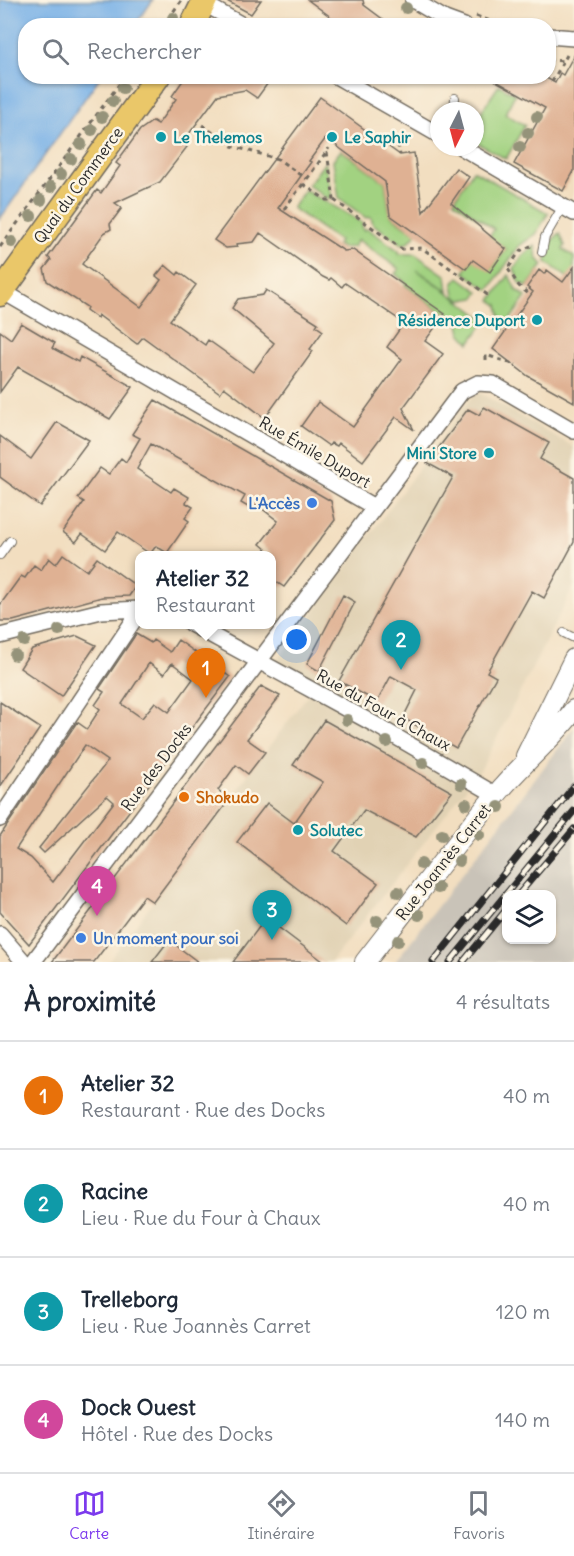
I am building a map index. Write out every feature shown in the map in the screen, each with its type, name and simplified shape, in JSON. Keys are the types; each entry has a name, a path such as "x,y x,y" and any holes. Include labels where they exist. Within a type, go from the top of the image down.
{"main road":[{"path":"193,18 196,1"},
{"name":"Quai du Commerce","path":"1,293 152,84"}],"street":[{"path":"413,0 443,18"},
{"path":"196,1 229,18"},
{"path":"556,37 574,38"},
{"path":"350,84 430,130"},
{"path":"477,156 570,207"},
{"name":"Rue Émile Duport","path":"1,293 374,507 462,391 469,385 485,382 493,384 574,432"},
{"name":"Rue des Docks","path":"33,962 374,507"},
{"path":"0,636 101,611 135,610"},
{"path":"0,819 135,617"},
{"name":"Rue du Four à Chaux","path":"199,629 374,724 496,795"},
{"name":"Rue Joannès Carret","path":"523,764 574,659"},
{"name":"Rue Joannès Carret","path":"365,962 496,795 523,764 559,730 574,710"},
{"path":"0,934 24,962"}],"lane":[{"path":"455,98 455,102"},
{"path":"542,252 544,240 570,207"},
{"path":"0,555 10,542"},
{"path":"564,633 574,638"}],"path":[{"path":"174,18 196,1"},
{"path":"556,75 567,55"},
{"path":"556,60 564,61"},
{"path":"0,247 119,84"},
{"path":"202,125 232,146 278,159 306,179"},
{"path":"398,144 400,155"},
{"path":"284,209 328,149 334,200"},
{"path":"303,184 326,201 334,200 402,249 422,248 489,296"},
{"path":"530,295 519,286 508,268 520,251 544,240"},
{"path":"486,360 486,355 516,365"}],"shaded area":[{"path":"476,391 574,447 574,586 481,769 331,962 108,962 316,684 277,661"},
{"path":"574,728 574,956 569,962 395,962"}],"green space":[{"path":"499,85 515,94 505,114 525,125 506,159 484,147 484,108"},
{"path":"341,150 385,182 390,215 416,234 408,243 402,244 373,224 371,217 366,218 339,198 333,161"},
{"path":"325,162 332,198 326,198 308,185"},
{"path":"473,170 548,213 536,234 519,246 489,290 464,272 473,259 490,271 506,249 489,237 494,229 454,201"},
{"path":"305,190 362,223 363,230 368,229 399,251 399,254 415,254 446,276 448,291 417,270 486,320 470,343 461,333 458,319 444,313 405,285 406,283 395,274 399,269 358,240 353,247 342,248 337,245 339,241 292,208"},
{"path":"560,233 565,246 563,249 574,257 574,282 546,262 549,243"},
{"path":"535,246 537,258 543,265 527,287 520,283 514,269 523,256"},
{"path":"509,275 516,290 526,297 503,330 498,305 491,300"},
{"path":"459,277 479,292 475,298 461,300 455,296 453,284"}],"water":[{"path":"0,0 153,0 140,18 18,18 18,84 95,84 0,219"}],"building":[{"path":"225,0 261,0 251,14"},
{"path":"308,0 363,0 364,5 381,18 332,18"},
{"path":"574,55 574,171 563,191 514,164 545,108 502,84 556,84 560,73 563,75"},
{"path":"180,84 267,84 257,98 245,90 218,95 182,143 187,147 160,182 115,203 122,208 110,224 111,229 104,233 82,264 141,307 161,280 156,276 165,265 177,275 179,272 196,285 170,320 205,345 208,340 253,372 274,343 232,308 238,299 263,295 266,290 318,323 316,326 323,331 310,349 313,351 265,418 224,387 220,393 143,337 137,344 47,281 44,269 51,260 48,257 97,190 101,193 120,166 116,163 140,130 153,121 158,124 176,99 172,96"},
{"path":"320,97 400,155 414,153 423,212 456,168 469,177 451,203 506,249 490,272 473,260 466,269 390,215 385,182 326,138 309,161 311,162 278,208 344,251 353,250 445,314 425,341 443,354 403,408 414,430 396,417 363,461 339,443 337,446 331,443 329,446 301,426 318,402 353,427 402,359 387,347 404,323 345,283 342,287 331,278 329,280 323,277 260,233 254,242 236,244 237,247 226,248 214,240"},
{"path":"574,267 574,402 528,376 493,349 533,292 527,287 539,270 544,274 547,270 563,282"},
{"path":"21,323 55,343 52,348 78,362 80,357 133,387 110,419 18,367 0,392 0,331 11,339"},
{"path":"155,400 331,501 335,520 284,587 276,582 276,551 268,551 260,544 278,521 257,505 253,510 241,503 245,496 151,444 137,469 171,492 174,488 189,497 186,503 193,507 185,518 189,521 168,551 156,546 152,551 146,551 118,532 105,550 82,534 76,542 63,532 84,502 78,498 100,468 109,474 121,458 126,462 140,438 132,434"},
{"path":"484,407 549,443 540,459 574,478 574,542 544,598 532,591 487,672 496,677 456,748 403,718 417,690 391,676 377,702 339,681 453,477 427,463 468,409 479,415"},
{"path":"57,422 89,440 40,506 0,477 0,436 31,459"},
{"path":"63,554 87,571 97,558 135,587 129,596 102,597 13,621 0,621 0,605 21,576 25,578 34,565 41,570 49,558 56,564"},
{"path":"343,595 355,602 319,671 307,664"},
{"path":"136,634 151,643 153,640 170,652 178,640 230,677 29,944 0,912 0,836 77,722 87,729 100,709 95,705 104,692 99,689","holes":["149,663 164,674 172,663 193,679 169,712 155,702 142,718 122,704","85,745 108,761 39,848 44,853 107,796 114,802 53,882 31,858 16,849"]},
{"path":"77,636 96,645 61,696 20,668 32,649"},
{"path":"261,686 280,696 247,739 265,752 248,774 236,765 218,790 230,799 153,902 144,896 94,962 52,962"},
{"path":"0,702 40,728 0,787"},
{"name":"Solutec","path":"324,720 452,792 416,837 364,810 334,851 378,883 346,926 237,842 267,803 294,823 323,782 293,765"},
{"path":"266,918 324,962 233,962"},
{"path":"169,940 198,962 152,962"}],"railway":[{"path":"433,962 574,786"},
{"path":"450,962 574,811"},
{"path":"522,890 574,829"},
{"path":"463,962 502,915"}],"place":[{"name":"Le Thelemos","path":"161,137"},
{"name":"Le Saphir","path":"332,137"},
{"name":"Résidence Duport","path":"537,320"},
{"name":"Mini Store","path":"489,453"},
{"name":"L'Accès","path":"312,503"},
{"name":"Racine","path":"401,670"},
{"name":"Atelier 32","path":"206,698"},
{"name":"Shokudo","path":"184,797"},
{"name":"Solutec","path":"298,830"},
{"name":"Dock Ouest","path":"97,916"},
{"name":"Un moment pour soi","path":"81,938"},
{"name":"Trelleborg","path":"272,940"}]}
